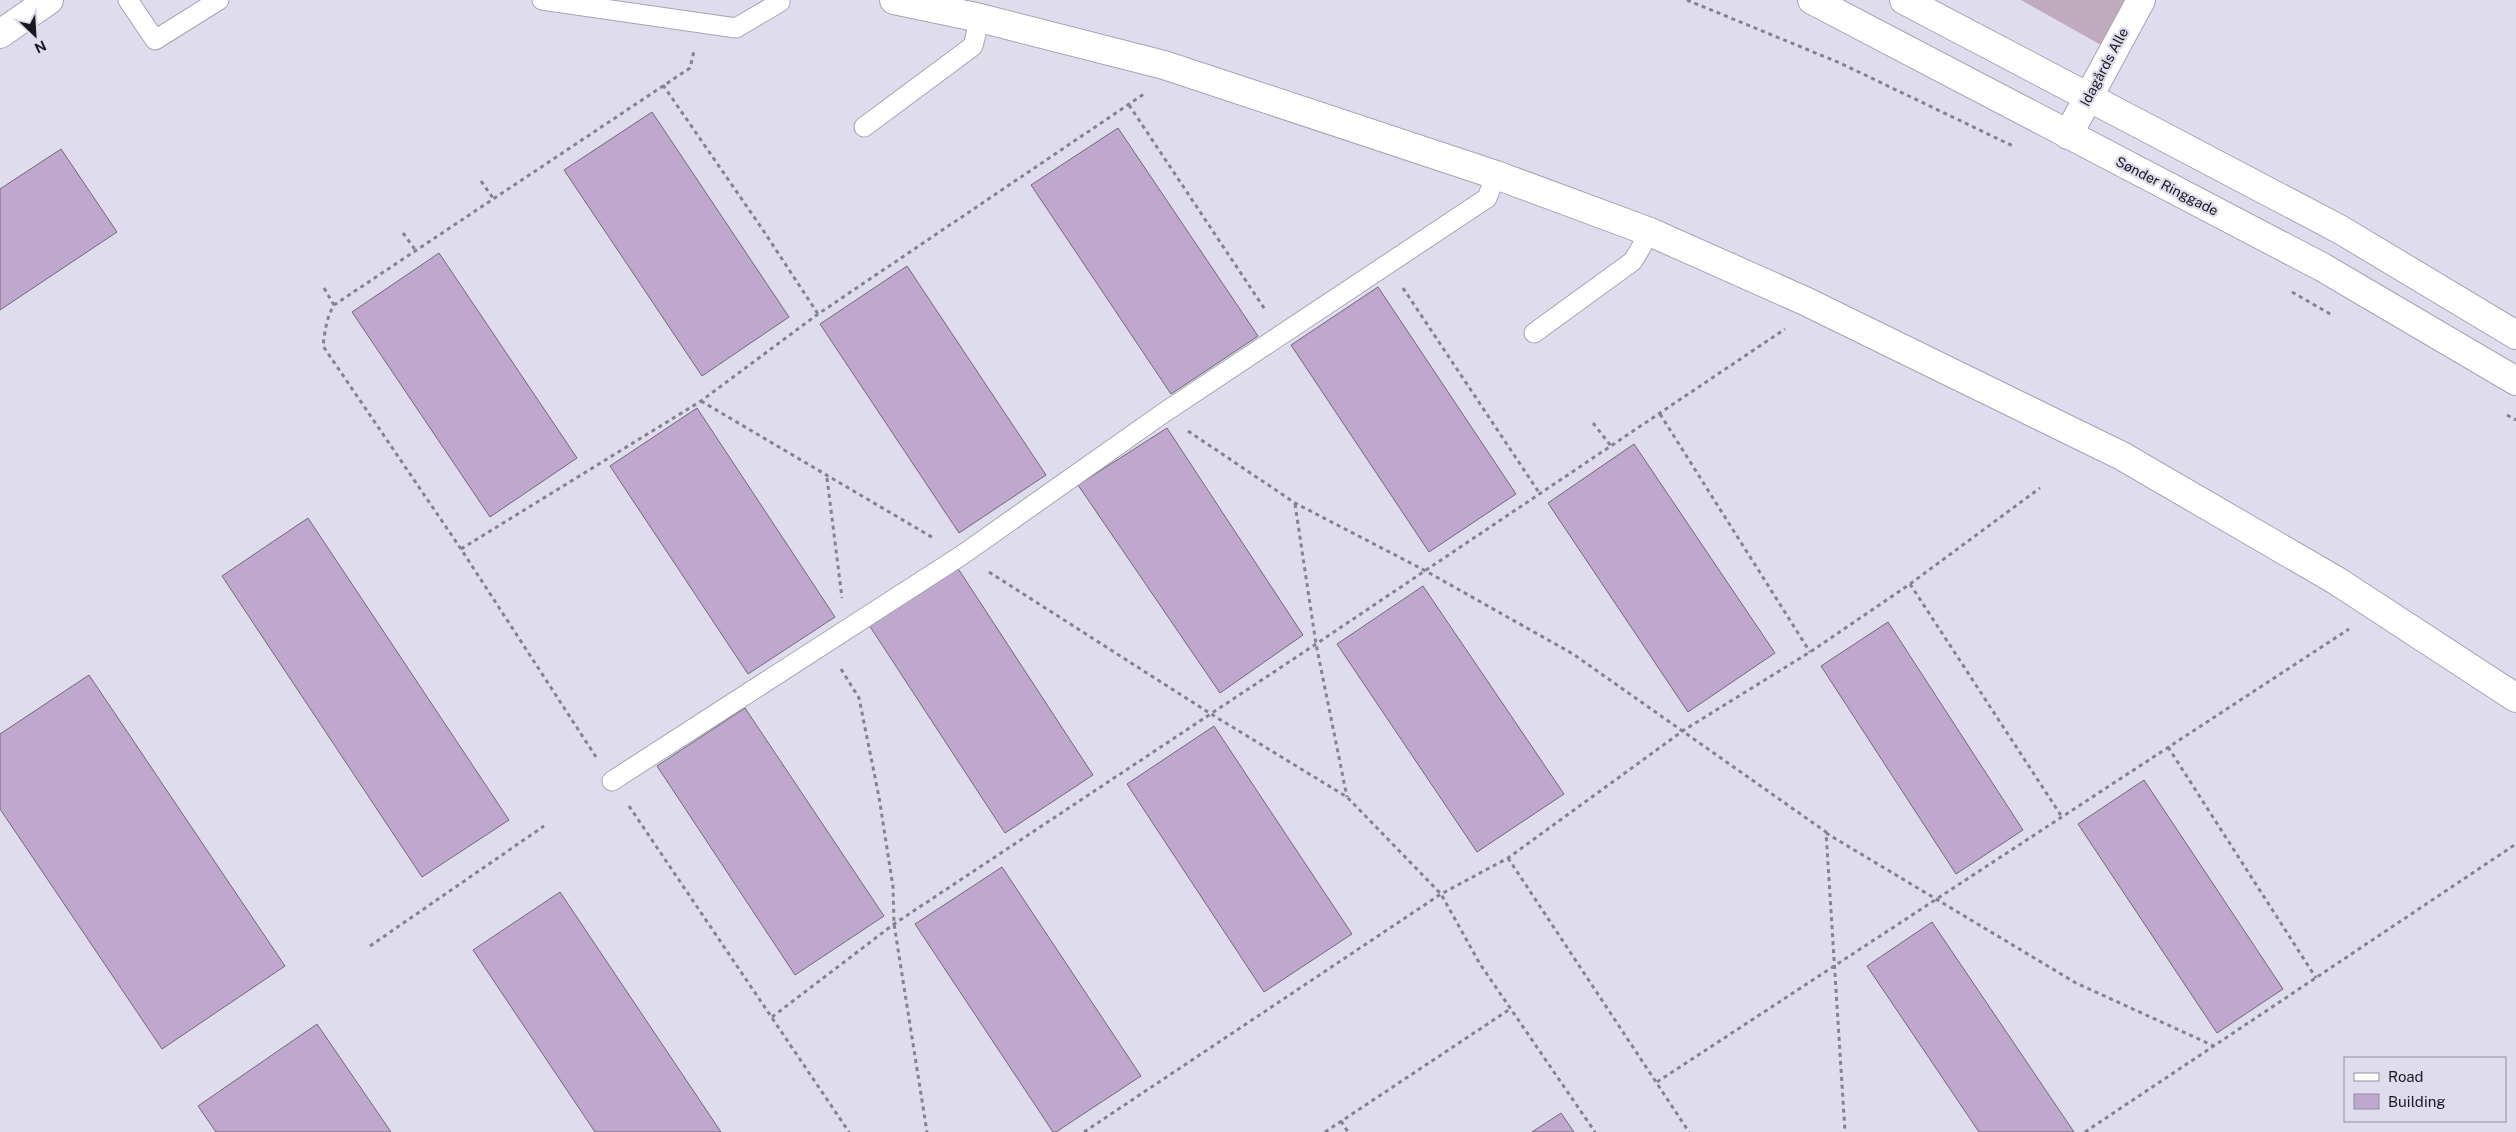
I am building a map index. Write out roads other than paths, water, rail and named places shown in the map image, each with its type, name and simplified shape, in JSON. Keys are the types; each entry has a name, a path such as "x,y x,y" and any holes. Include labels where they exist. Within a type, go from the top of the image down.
{"street":[{"path":"0,34 49,0"},
{"path":"894,0 980,18 1164,65 1496,175 1650,232 1806,301 2122,456 2337,581 2516,698"},
{"name":"Sønder Ringgade","path":"1812,0 2322,267 2516,381"},
{"path":"1904,0 2341,230 2516,335"},
{"name":"Idagårds Alle","path":"2068,135 2141,0"}],"lane":[{"path":"128,0 155,40 219,0"},
{"path":"542,0 736,28 780,2 780,0"},
{"path":"864,127 973,46 980,18"},
{"path":"612,781 846,632 962,555 1162,414 1487,198 1496,175"},
{"path":"1534,333 1633,261 1650,232"}]}
